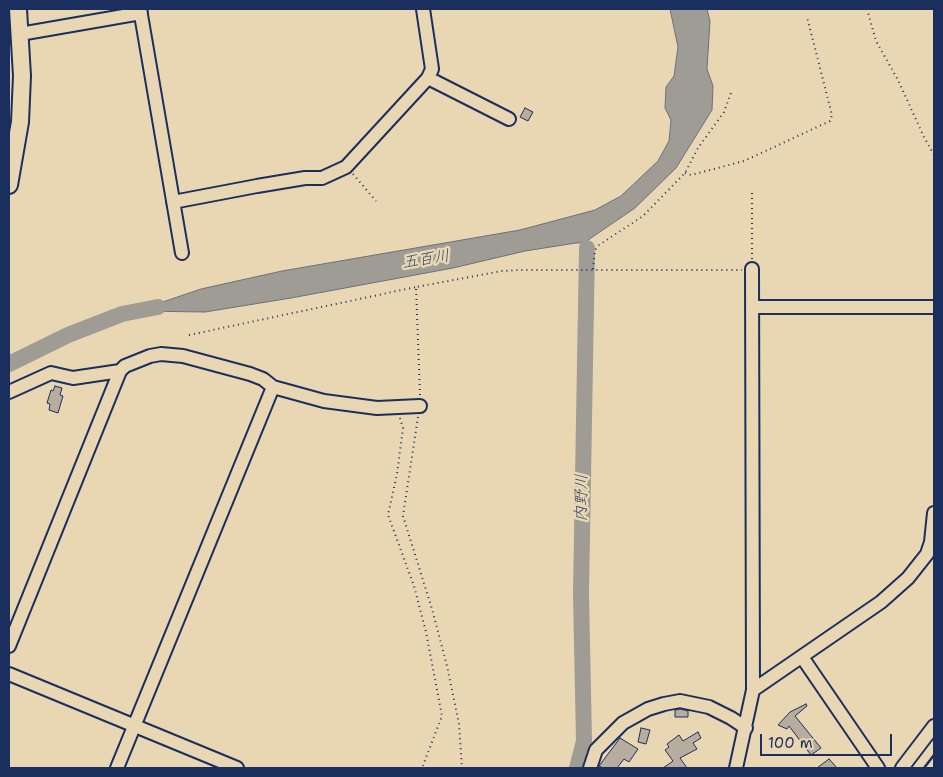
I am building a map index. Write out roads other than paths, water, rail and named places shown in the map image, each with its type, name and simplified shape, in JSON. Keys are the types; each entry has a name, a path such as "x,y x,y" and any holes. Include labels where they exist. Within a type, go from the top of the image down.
{"main road":[{"path":"9,186 12,153 20,122 22,76 18,9"}],"street":[{"path":"173,202 305,178 322,178 346,167 428,78 432,68 423,9"},
{"path":"20,34 141,11 182,253"},
{"path":"428,78 509,119"},
{"path":"736,768 753,690 752,269"},
{"path":"753,307 934,307"},
{"path":"9,392 51,373 73,378 120,371 140,359 170,354 194,358 250,374 262,379 273,387 324,401 377,408 420,406"},
{"path":"9,646 120,371"},
{"path":"117,768 273,387"},
{"path":"753,690 881,602 908,578 927,554 931,542 934,513"},
{"path":"802,657 878,768"},
{"path":"9,674 237,768"},
{"path":"590,768 596,750 623,723 642,712 664,704 680,701 709,707 746,728"},
{"path":"902,768 934,726"}],"water":[{"path":"670,9 707,9 710,21 707,69 713,86 712,110 676,168 635,208 588,240 587,269 585,269 583,243 576,243 525,251 453,268 205,312 136,311 201,289 282,271 520,230 595,210 621,196 658,161 669,141 671,120 665,108 666,87 674,76 678,47"}],"waterway":[{"name":"内野川","path":"577,768 584,741 581,593 587,248"},
{"name":"五百川","path":"9,364 68,335 122,314 158,307"}],"railway":[{"path":"924,768 934,755"}]}
